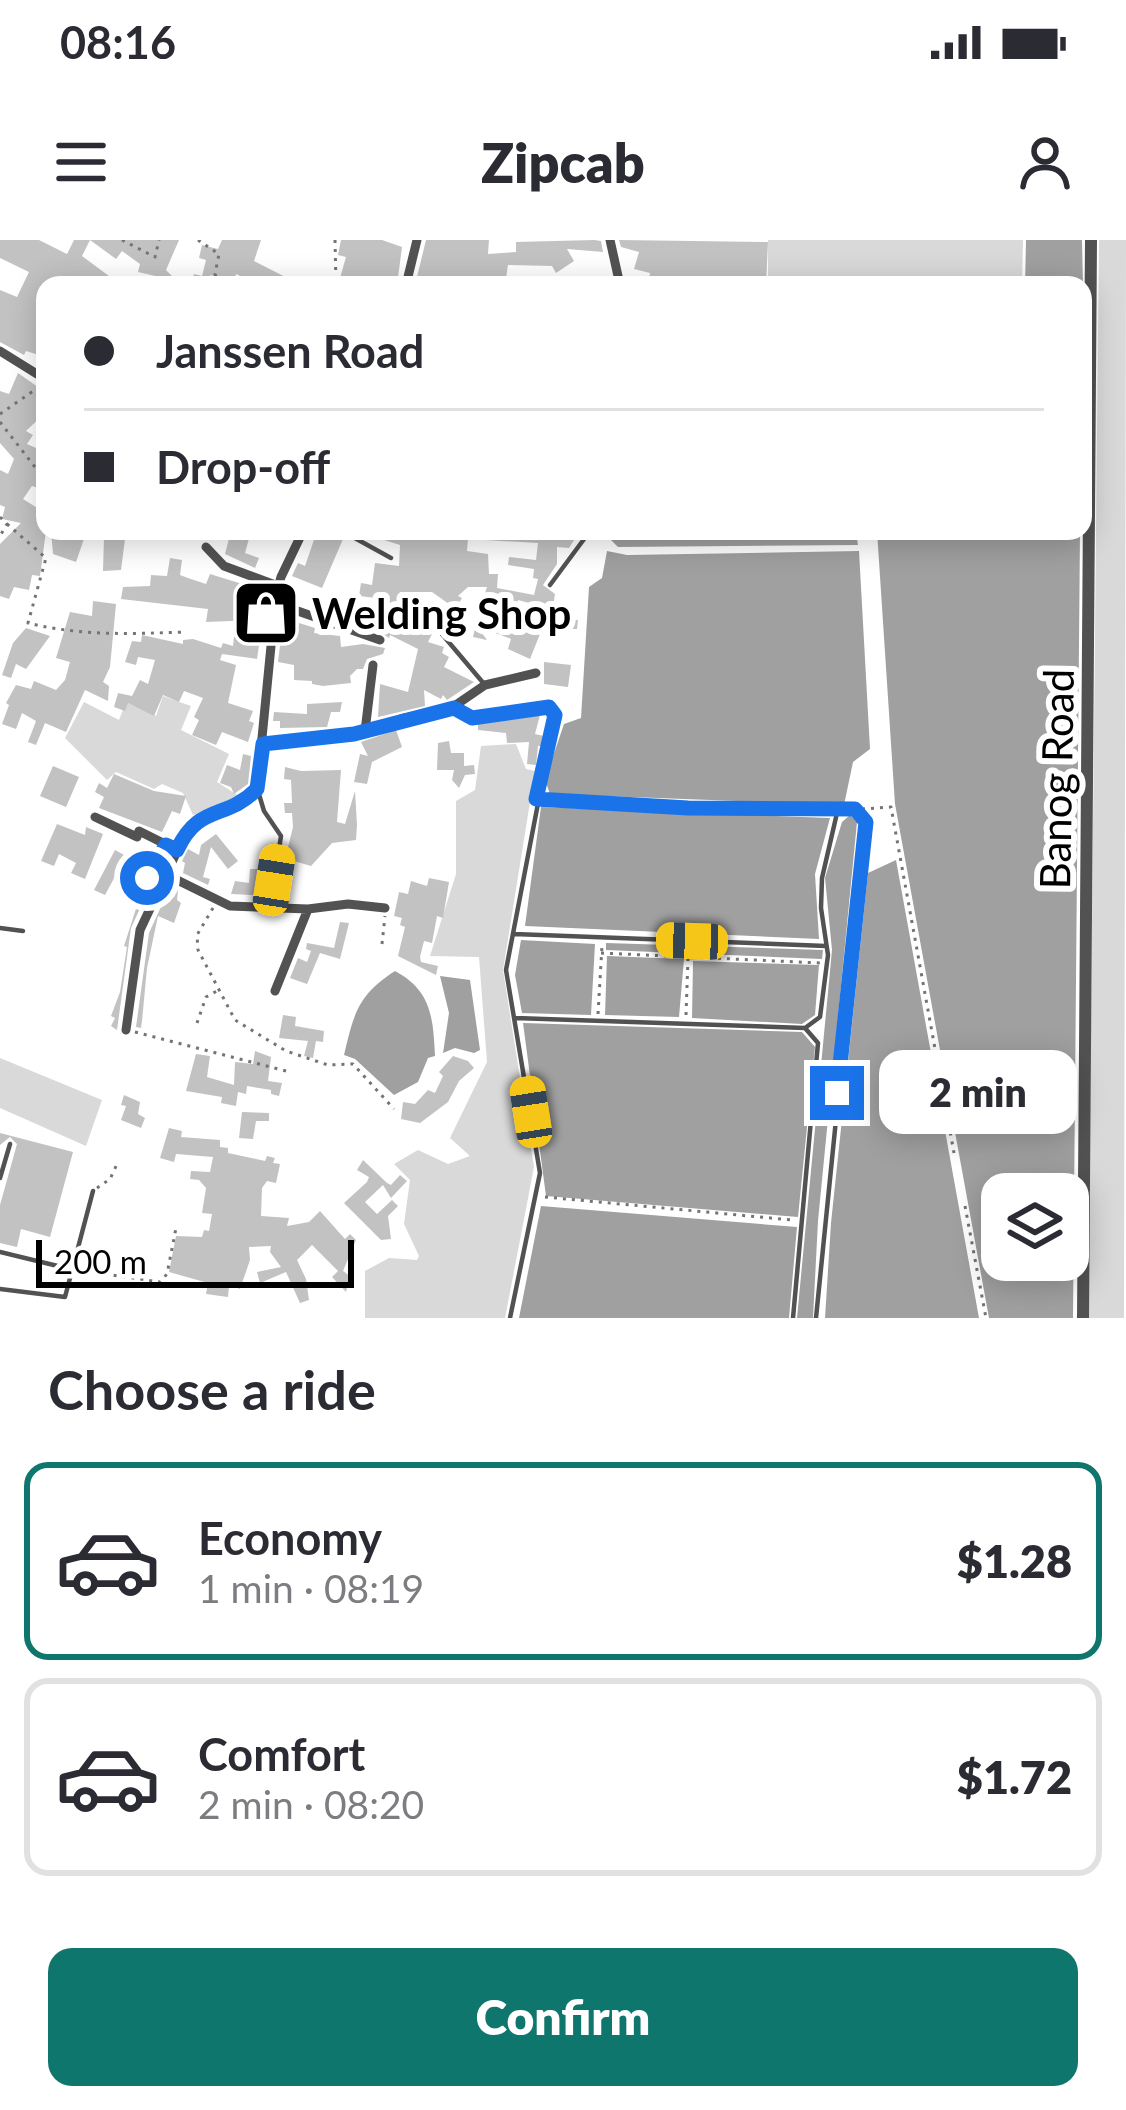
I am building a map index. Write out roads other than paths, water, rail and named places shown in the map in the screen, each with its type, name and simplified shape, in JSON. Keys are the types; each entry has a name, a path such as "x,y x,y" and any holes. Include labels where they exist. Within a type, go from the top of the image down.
{"street":[{"path":"408,276 417,240"},
{"path":"610,240 618,276"},
{"name":"Banog Road","path":"1091,240 1091,276"},
{"path":"0,351 36,375"},
{"path":"147,878 191,825 246,800 257,789 275,603 299,540"},
{"name":"Banog Road","path":"1083,1318 1089,540"},
{"path":"206,547 224,566 278,586"},
{"path":"275,603 380,640"},
{"path":"365,730 374,665"},
{"path":"263,744 365,730 454,708 504,672 536,673"},
{"path":"95,817 172,848"},
{"path":"126,1030 140,930 167,874 172,848"},
{"path":"167,874 230,906 386,908"},
{"path":"275,991 308,909"}],"lane":[{"path":"359,540 391,557"},
{"path":"550,585 583,540"},
{"path":"419,607 485,685"},
{"path":"454,708 472,718 541,707 552,710 550,744 506,970 540,1173 510,1318"},
{"path":"257,789 264,811 281,836 274,880"},
{"path":"536,799 855,809 866,822 816,1318"},
{"path":"515,1018 806,1028 820,1017 826,946 822,878 837,812"},
{"path":"0,928 23,931"},
{"path":"514,934 826,946"},
{"path":"793,1318 818,1043 806,1028"},
{"path":"0,1178 10,1144"},
{"path":"0,1288 65,1297 93,1191"},
{"path":"0,1252 70,1269"}],"place":[{"name":"Welding Shop","path":"266,613"}]}
